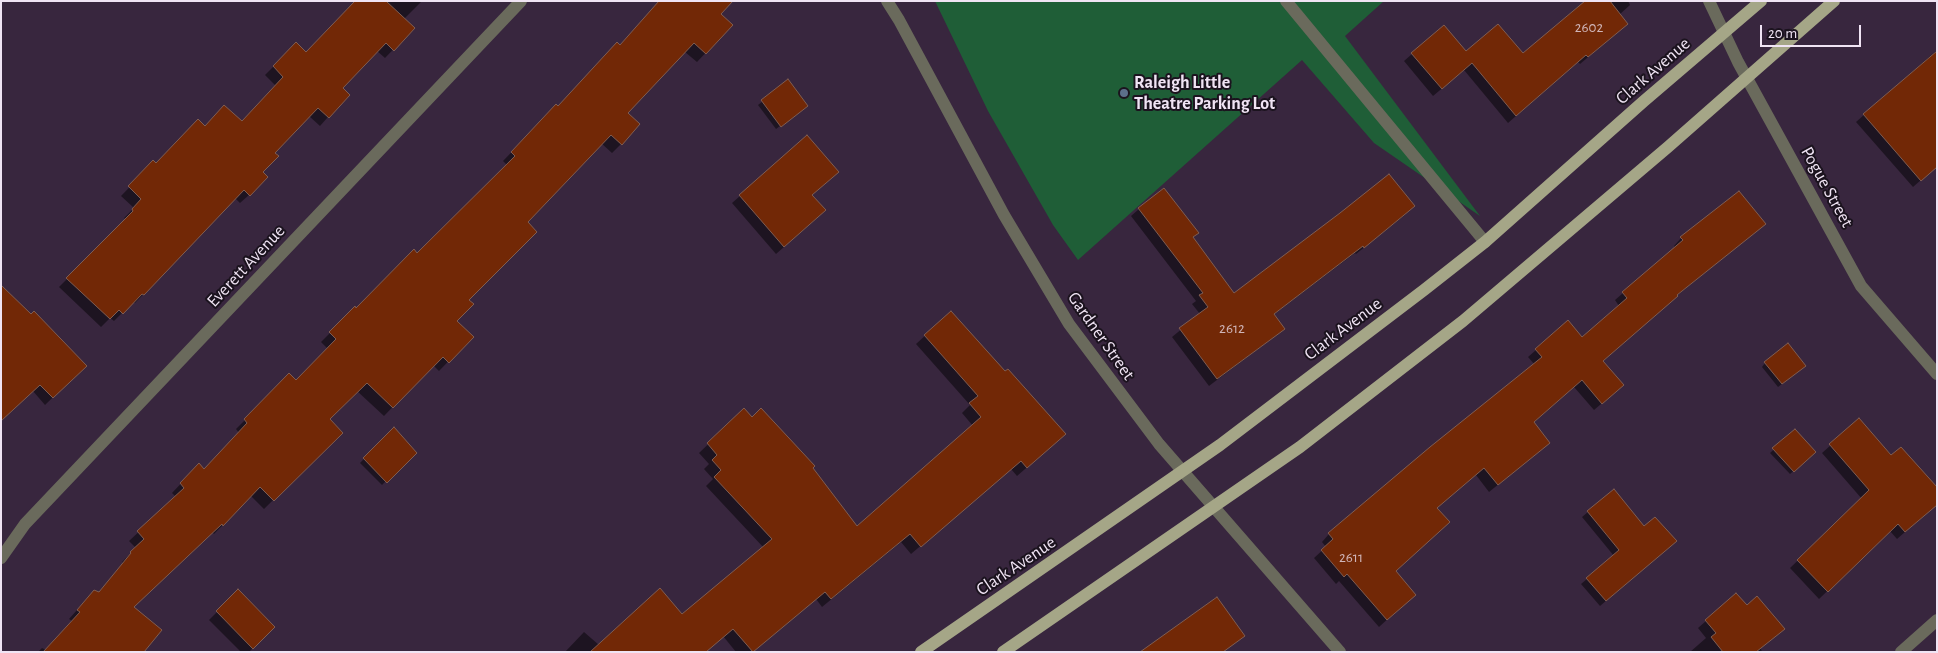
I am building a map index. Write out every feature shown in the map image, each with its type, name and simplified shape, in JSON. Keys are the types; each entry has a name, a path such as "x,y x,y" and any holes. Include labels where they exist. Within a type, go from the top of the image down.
{"main road":[{"name":"Clark Avenue","path":"921,652 1229,438 1486,242 1761,1"},
{"path":"1003,652 1300,447 1463,321 1646,166 1834,1"}],"street":[{"name":"Everett Avenue","path":"1,558 25,524 521,1"},
{"name":"Gardner Street","path":"887,1 1004,215 1069,324 1118,392 1182,472 1340,652"},
{"path":"1286,1 1486,242"},
{"name":"Pogue Street","path":"1709,1 1747,77 1861,286 1937,374"},
{"path":"1901,652 1937,620"}],"green space":[{"path":"935,1 1384,1 1345,36 1480,216 1374,143 1302,60 1078,260 1053,225 988,111"}],"building":[{"path":"355,1 386,1 415,28 394,51 386,43 343,88 350,95 329,118 318,108 275,153 279,156 263,172 268,177 250,196 244,190 144,295 142,294 123,314 119,310 110,319 66,278 133,211 132,209 141,199 128,186 153,160 156,163 198,119 205,126 224,105 242,121 283,77 273,66 296,42 306,52"},
{"path":"659,1 733,1 721,14 733,25 706,54 694,43 628,113 640,124 622,145 611,135 528,222 537,232 469,300 474,304 457,321 474,337 449,363 443,357 393,408 367,383 330,419 343,433 274,501 260,487 223,526 222,524 134,607 162,630 144,652 43,652 80,612 77,610 94,590 99,592 130,552 144,539 137,531 184,488 180,483 199,463 204,469 247,423 244,419 289,373 296,380 336,339 329,332 355,306 356,308 414,249 417,253 515,156 511,152 556,104 558,106 617,42 620,45"},
{"path":"1585,1 1610,1 1628,24 1588,57 1586,55 1516,116 1472,63 1442,89 1411,53 1444,25 1466,51 1498,24 1523,53"},
{"path":"1937,51 1937,167 1921,181 1863,114"},
{"path":"788,79 808,106 781,127 761,100"},
{"path":"807,135 839,172 812,195 826,210 784,247 739,195"},
{"path":"1389,174 1415,206 1364,248 1363,246 1274,314 1285,329 1217,379 1179,328 1208,307 1199,295 1203,293 1138,208 1164,188 1199,233 1193,237 1234,293"},
{"path":"1739,191 1766,224 1677,295 1603,361 1624,385 1602,404 1582,380 1534,422 1550,443 1498,485 1484,468 1437,508 1450,522 1396,571 1416,595 1387,620 1347,574 1344,577 1321,550 1333,539 1328,533 1430,447 1542,357 1535,349 1568,320 1582,337 1627,298 1622,292 1683,240 1680,237"},
{"path":"1,285 31,314 34,311 87,366 53,398 40,385 1,421"},
{"path":"951,311 1005,371 1008,369 1066,434 1027,468 1021,461 921,547 910,534 831,599 825,592 753,652 733,629 706,652 590,652 660,588 682,614 772,539 714,477 721,470 712,460 717,455 707,443 744,408 752,417 761,408 815,466 813,468 857,526 981,417 969,403 978,396 924,335"},
{"path":"1788,343 1806,366 1782,384 1764,362"},
{"path":"1859,418 1891,455 1901,447 1937,487 1937,505 1905,532 1898,524 1828,592 1797,560 1869,490 1829,444"},
{"path":"394,427 417,453 387,483 363,458"},
{"path":"1795,429 1816,452 1794,472 1772,448"},
{"path":"1614,489 1644,526 1655,517 1677,541 1606,601 1586,578 1619,550 1587,511"},
{"path":"238,589 275,627 253,649 216,611"},
{"path":"1736,593 1747,605 1757,596 1785,629 1756,652 1723,652 1711,637 1716,633 1705,620"},
{"path":"1217,597 1245,636 1223,652 1140,652"}],"place":[{"name":"Raleigh Little Theatre Parking Lot","path":"1124,93"}]}
